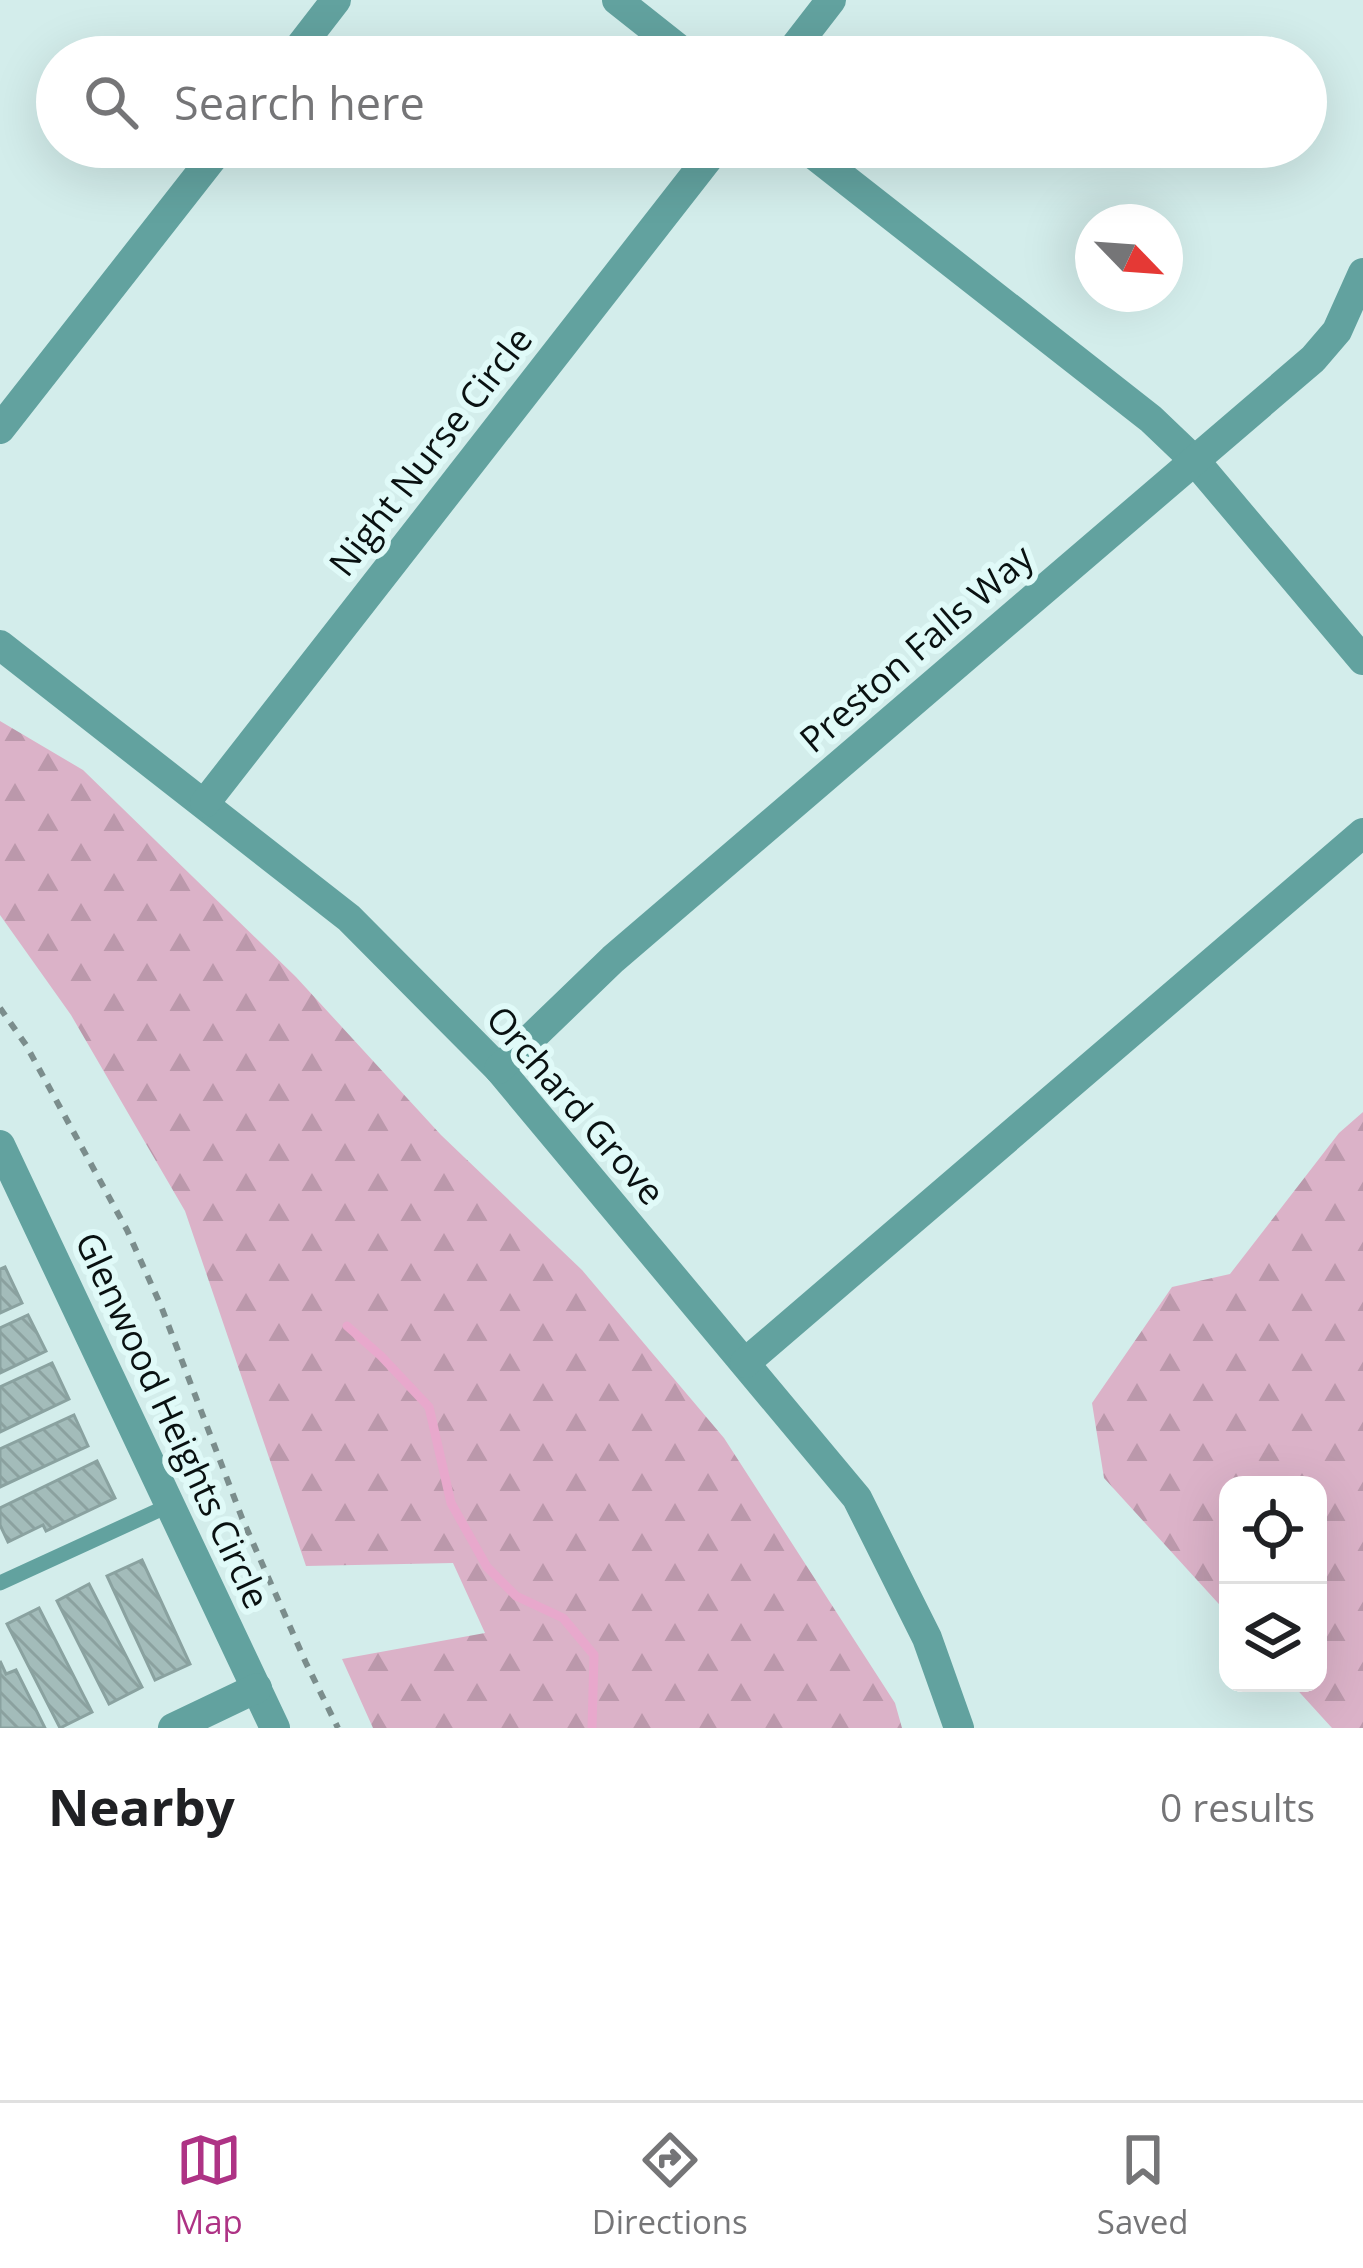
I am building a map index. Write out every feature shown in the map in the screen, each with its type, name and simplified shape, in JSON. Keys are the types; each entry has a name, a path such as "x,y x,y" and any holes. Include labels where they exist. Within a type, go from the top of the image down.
{"street":[{"path":"308,36 336,0"},
{"path":"616,0 662,36"},
{"path":"803,36 831,0"},
{"path":"0,428 204,168"},
{"name":"Night Nurse Circle","path":"205,803 701,168"},
{"path":"831,168 1151,419 1195,461 1363,661"},
{"name":"Preston Falls Way","path":"500,1069 613,959 1313,358 1337,331 1363,273"},
{"name":"Orchard Grove","path":"0,645 349,918 500,1069 856,1498 927,1638 959,1728"},
{"path":"745,1363 1363,833"},
{"name":"Glenwood Heights Circle","path":"0,1145 275,1728"},
{"path":"173,1728 257,1688"}],"lane":[{"path":"0,1583 170,1505"}],"path":[{"path":"0,1008 26,1045 127,1230 242,1518 338,1728"}],"green space":[{"path":"0,721 83,770 296,977 441,1135 582,1270 724,1438 895,1703 902,1728 373,1728 342,1659 485,1633 453,1563 306,1566 185,1211 71,1015 0,915"},
{"path":"1363,1112 1363,1728 1332,1728 1299,1692 1327,1692 1327,1476 1219,1476 1219,1604 1104,1478 1092,1403 1172,1287 1230,1274 1339,1133"}],"building":[{"path":"5,1267 22,1303 0,1313 0,1269"},
{"path":"28,1315 46,1351 0,1373 0,1328"},
{"path":"52,1363 69,1399 0,1432 0,1387"},
{"path":"74,1415 88,1446 0,1487 0,1449"},
{"path":"97,1461 115,1498 46,1531 43,1525 8,1542 0,1525 0,1508"},
{"path":"142,1560 190,1664 155,1680 107,1576"},
{"path":"89,1584 142,1687 109,1704 57,1601"},
{"path":"39,1608 92,1712 60,1728 7,1624"},
{"path":"0,1661 6,1674 16,1670 45,1728 0,1728"}],"waterway":[{"path":"347,1326 429,1407 451,1503 487,1567 516,1596 563,1618 594,1655 592,1728"}]}
